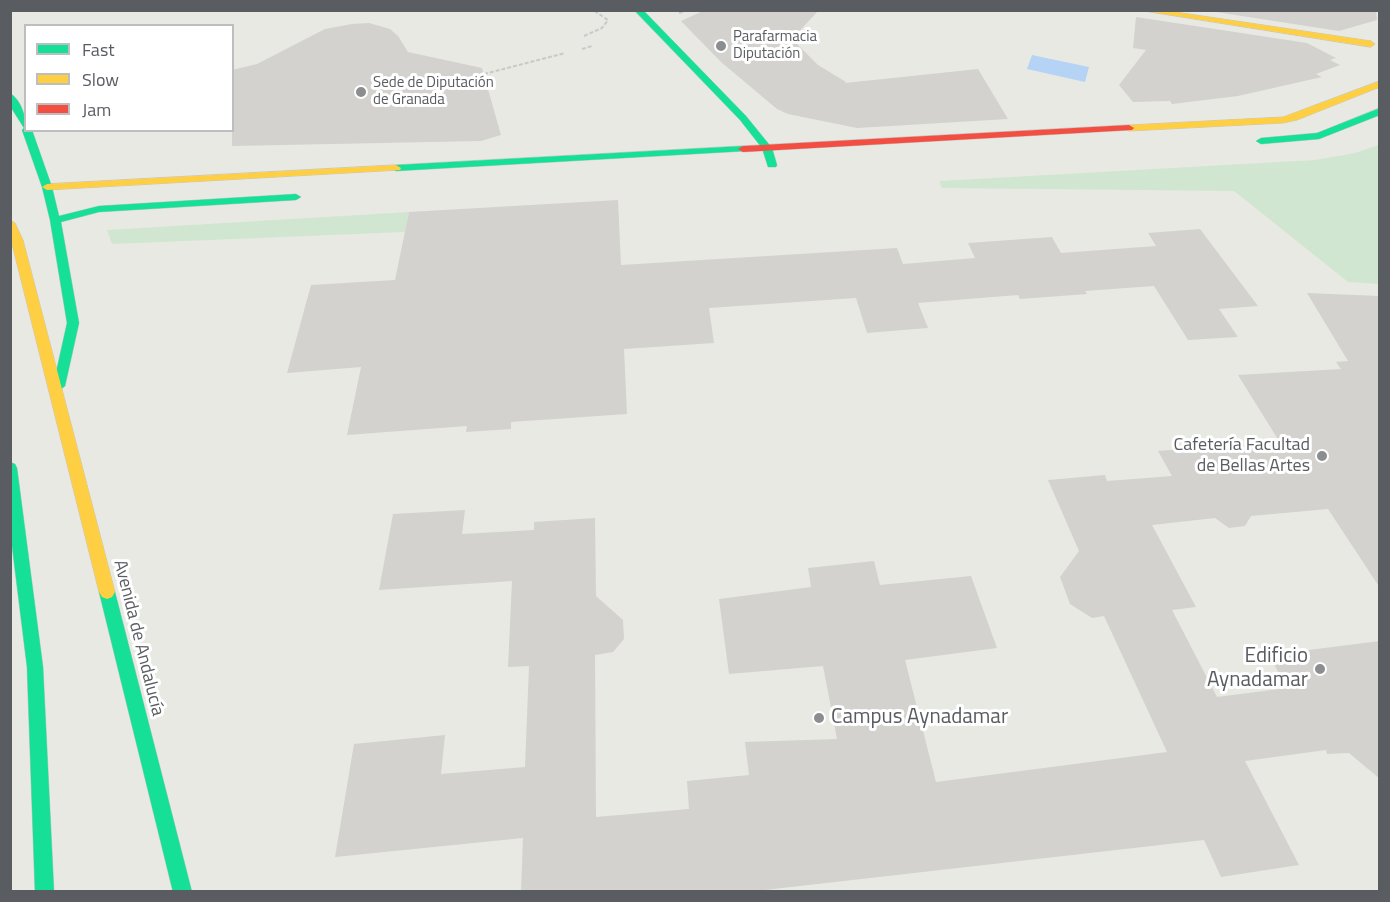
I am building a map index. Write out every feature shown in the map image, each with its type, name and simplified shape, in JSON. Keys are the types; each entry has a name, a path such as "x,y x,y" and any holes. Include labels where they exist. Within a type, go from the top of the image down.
{"main road":[{"path":"638,10 743,118 767,148 772,169"},
{"path":"1142,10 1372,38 1380,56"},
{"path":"47,187 1283,120 1294,118 1380,84"},
{"name":"Avenida de Andalucía","path":"10,96 24,124"},
{"path":"1248,142 1319,136 1380,111"},
{"name":"Avenida de Andalucía","path":"27,132 47,187 55,220 73,323 58,394"},
{"path":"55,220 99,208 308,196"},
{"name":"Avenida de Andalucía","path":"10,223 18,240 58,394 183,891"},
{"path":"10,468 35,667 45,891"}],"path":[{"path":"584,36 602,28 608,20 593,10"},
{"path":"582,49 592,46"},
{"path":"484,74 565,53"}],"green space":[{"path":"1379,145 1379,284 1348,282 1234,191 942,188 939,181 1315,160 1355,153"},
{"path":"409,212 405,232 112,244 107,230"}],"water":[{"path":"1032,55 1089,67 1085,82 1027,69"}],"building":[{"path":"705,10 819,10 792,39 818,65 845,83 978,69 1008,119 857,128 788,114 777,109 721,62 681,21"},
{"path":"1203,10 1376,10 1377,20 1339,31"},
{"path":"1136,17 1307,43 1336,58 1330,60 1340,65 1316,74 1322,77 1238,96 1172,104 1170,101 1133,102 1119,85 1146,50 1133,48"},
{"name":"Sede de Diputación de Granada","path":"369,23 390,29 398,36 408,52 482,68 501,135 481,141 232,146 234,70 257,64 325,29"},
{"path":"618,200 621,265 897,248 903,264 975,258 968,243 1052,237 1061,253 1156,246 1148,233 1200,229 1258,306 1219,309 1238,337 1188,340 1154,286 1020,299 1018,295 918,303 928,328 867,333 856,298 709,308 714,343 624,349 627,414 511,422 511,429 466,432 467,426 347,435 361,367 287,373 311,285 395,280 409,212"},
{"name":"Edificio Aynadamar","path":"1307,293 1380,296 1380,588 1328,509 1251,516 1245,526 1229,528 1215,518 1152,525 1196,607 1172,610 1217,697 1287,688 1269,655 1380,641 1380,779 1349,753 1327,754 1326,750 1245,761 1299,865 1221,877 1204,840 756,891 521,891 523,838 335,857 354,744 445,735 441,774 525,767 529,666 508,667 512,581 379,590 393,514 465,510 462,534 534,530 534,522 595,518 596,596 623,620 624,639 613,652 595,655 596,817 689,809 687,781 749,775 745,742 837,739 823,666 729,674 719,599 811,587 808,568 874,561 880,585 971,576 997,648 905,660 936,782 1167,752 1104,616 1092,618 1070,604 1060,577 1079,551 1048,480 1105,475 1107,481 1172,476 1158,451 1279,441 1238,375 1341,369 1336,362 1348,361"}],"traffic: fast":[{"path":"638,10 743,118 767,148 772,165"},
{"path":"10,96 24,122"},
{"path":"1261,141 1319,136 1380,111"},
{"path":"28,132 47,187 55,220 73,323 59,386"},
{"path":"396,168 743,149"},
{"path":"55,220 99,209 296,197"},
{"path":"10,468 35,667 45,892"},
{"path":"107,592 183,892"}],"traffic: slow":[{"path":"1142,10 1371,44"},
{"path":"1129,128 1283,120 1294,118 1380,84"},
{"path":"47,187 396,168"},
{"path":"10,223 18,240 107,592"}],"traffic: jam":[{"path":"743,149 1129,128"}],"place":[{"name":"Parafarmacia Diputación","path":"721,46"},
{"name":"Sede de Diputación de Granada","path":"361,92"},
{"name":"Cafetería Facultad de Bellas Artes","path":"1322,456"},
{"name":"Edificio Aynadamar","path":"1320,669"},
{"name":"Campus Aynadamar","path":"819,718"}]}
